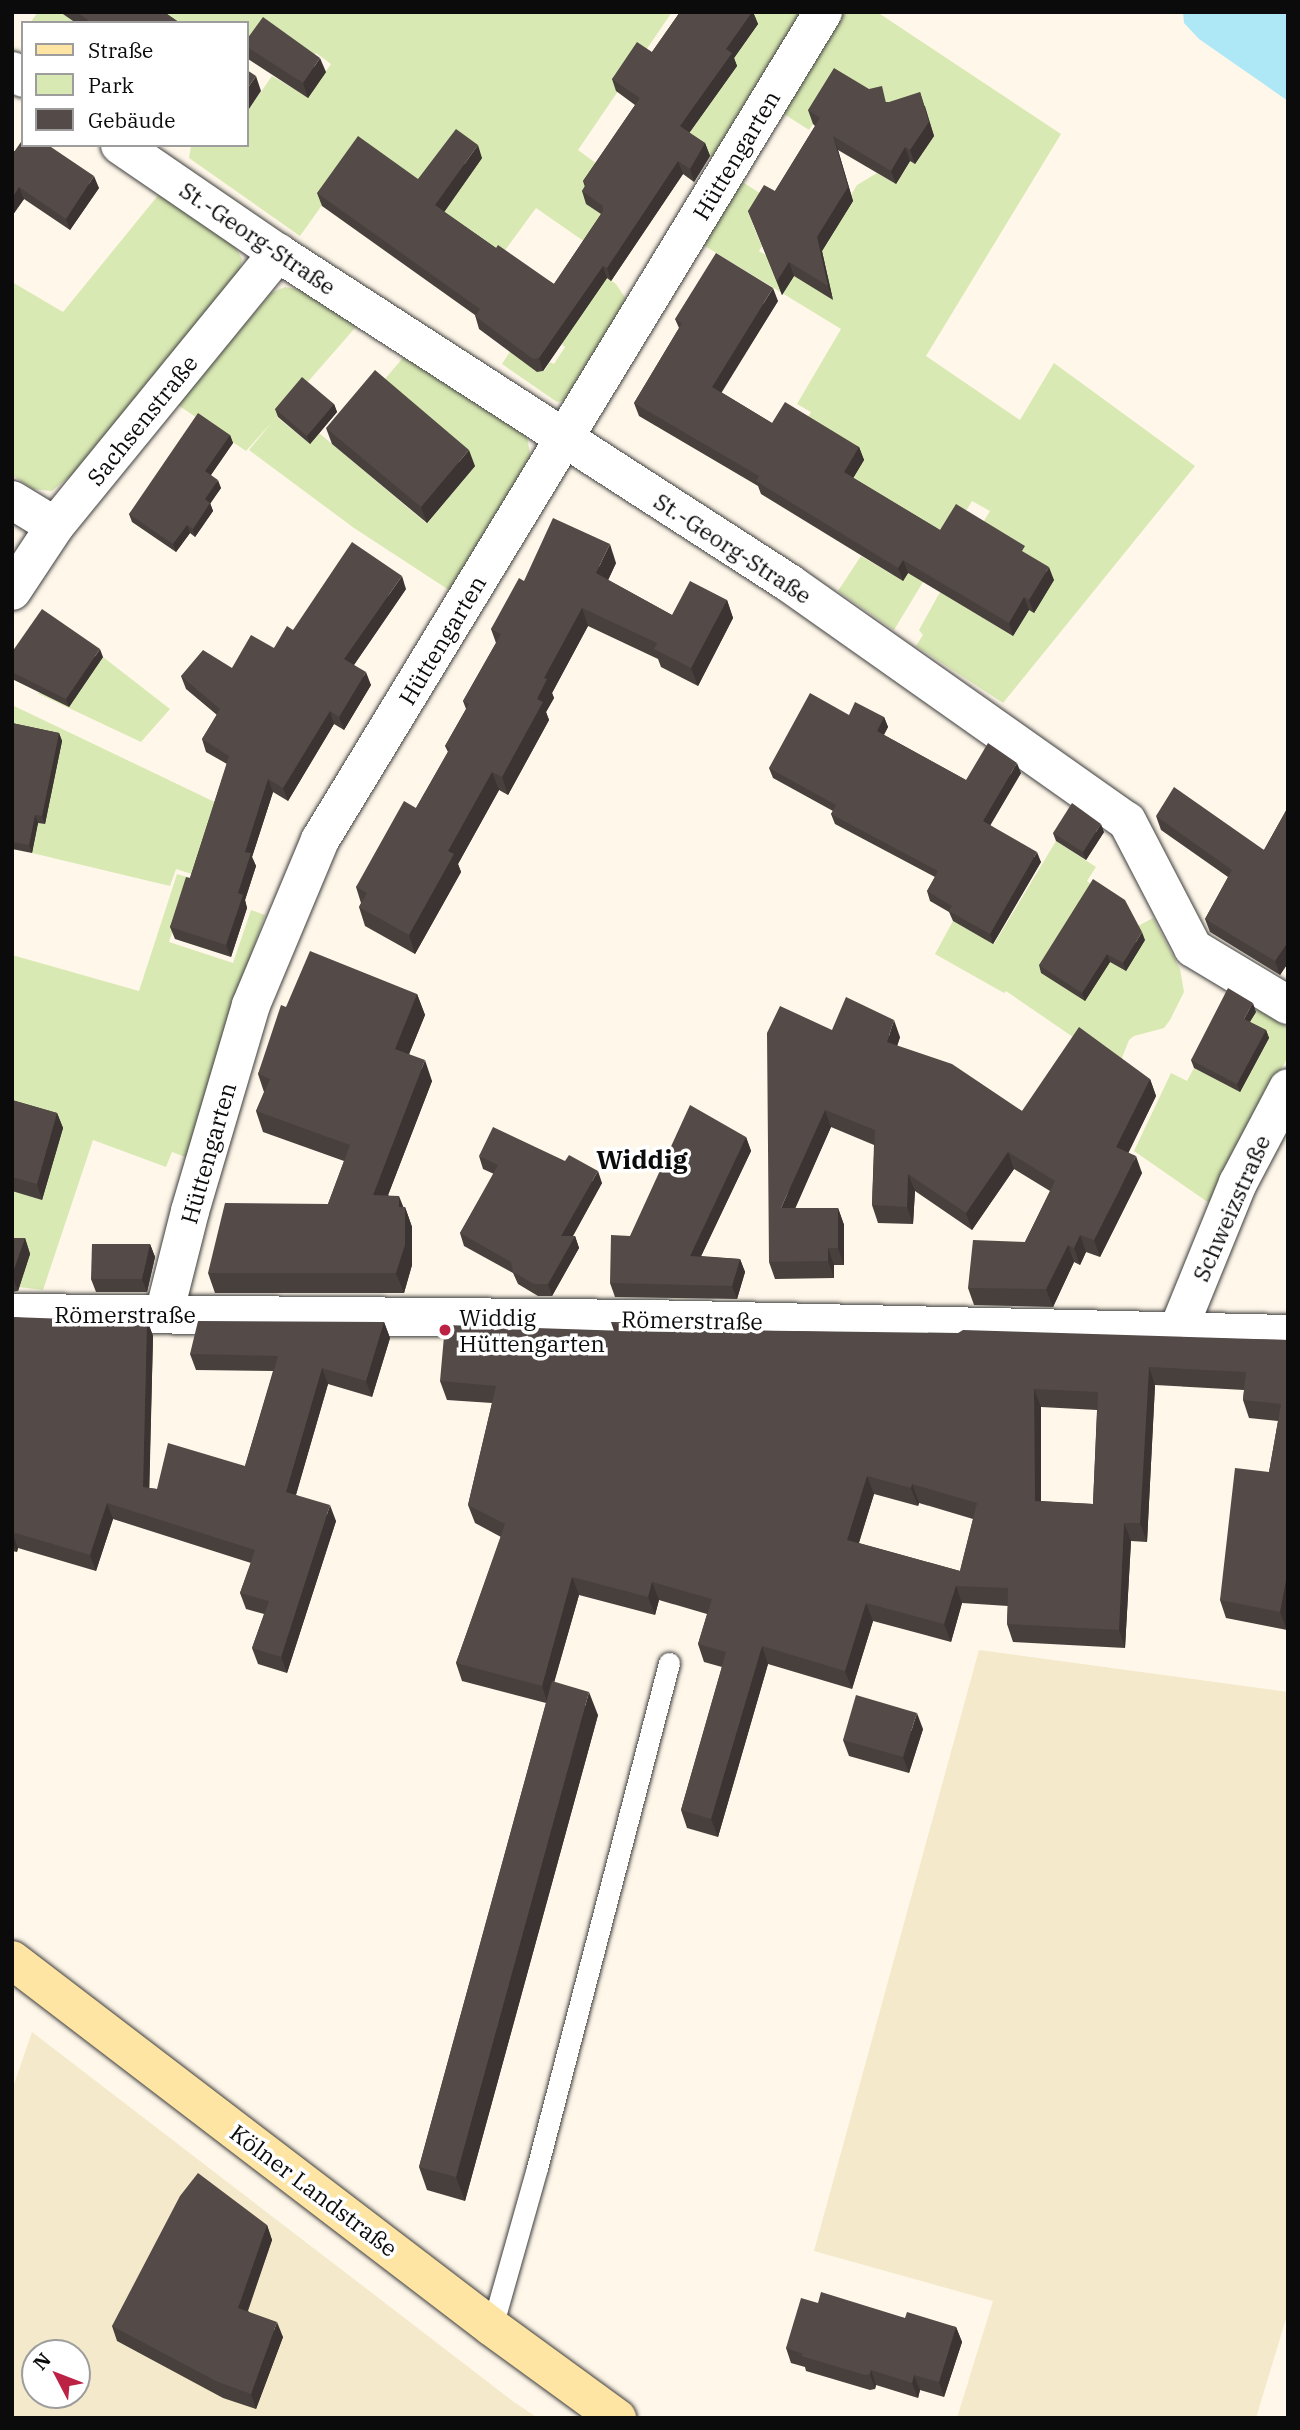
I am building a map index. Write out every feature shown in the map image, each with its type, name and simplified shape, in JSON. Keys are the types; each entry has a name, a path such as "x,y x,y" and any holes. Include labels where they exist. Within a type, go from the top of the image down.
{"main road":[{"name":"Kölner Landstraße","path":"12,1960 492,2327 617,2418"}],"street":[{"name":"Hüttengarten","path":"164,1314 190,1212 251,1005 320,839 823,12"},
{"name":"St.-Georg-Straße","path":"123,147 278,253 562,439 789,583 1127,821 1194,948 1288,1005"},
{"name":"Sachsenstraße","path":"12,592 55,526 278,253"},
{"path":"12,500 55,526"},
{"name":"Schweizstraße","path":"1178,1331 1238,1183 1288,1087"},
{"name":"Römerstraße","path":"12,1312 647,1319 1178,1331 1218,1335 1288,1334"}],"lane":[{"path":"492,2327 537,2168 669,1663"}],"shaded area":[{"path":"979,1650 1288,1692 1288,2312 1256,2418 957,2418 993,2301 814,2251"},
{"path":"32,2032 538,2418 12,2418 12,2090"}],"green space":[{"path":"38,12 672,12 578,150 608,172 608,218 582,261 616,284 628,302 568,400 557,402 502,364 511,350 537,372 544,371 550,362 554,364 565,347 562,344 585,242 536,208 498,260 440,218 427,186 362,149 300,236 189,158 191,147 248,147 248,111 272,76 308,97 331,64 316,53 311,62 268,32 248,60 248,21 31,21"},
{"path":"741,12 803,12 714,159 662,123 731,62"},
{"path":"832,12 877,12 1061,134 926,356 1020,420 1054,363 1195,466 1003,703 916,646 923,635 919,630 940,592 1013,636 1029,610 979,529 990,511 972,501 894,630 838,591 861,556 903,581 880,525 804,424 811,412 797,404 841,329 695,240 733,176 769,199 753,225 762,246 759,251 782,265 828,275 822,251 835,230 841,196 853,203 851,195 857,185 877,173 896,184 910,161 915,164 934,136 925,106 896,115 840,82 809,130 773,107"},
{"path":"160,193 234,245 242,259 239,273 74,473 52,491 33,489 12,475 12,282 63,312"},
{"path":"285,287 302,290 362,320 277,417 310,444 319,433 426,523 379,386 407,353 527,437 531,459 452,592 354,528 249,450 273,421 246,451 178,405 271,293"},
{"path":"103,657 170,709 141,742 37,693 80,691"},
{"path":"12,705 221,805 198,876 176,869 170,886 32,853 38,823 12,731"},
{"path":"1056,841 1096,867 1087,881 1096,887 1110,962 1138,926 1153,918 1180,969 1184,992 1170,1020 1164,1028 1134,1036 1129,1040 1118,1068 1006,991 1004,993 935,954 953,921 994,944"},
{"path":"177,874 211,884 188,884 169,942 233,963 251,910 265,915 235,1000 193,1160 172,1152 166,1167 93,1140 43,1290 19,1287 12,1254 12,955 139,991"},
{"path":"1245,1002 1288,1028 1288,1057 1235,1149 1209,1203 1134,1151 1171,1073 1187,1081 1194,1068 1240,1091 1225,1016"}],"water":[{"path":"1183,12 1288,12 1288,101 1199,39 1184,23"}],"building":[{"path":"77,12 164,12 177,21 89,21"},
{"path":"680,12 752,12 726,49 732,53 680,126 705,143 690,169 678,161 607,268 603,266 539,358 533,359 475,316 480,309 317,193 358,136 418,179 456,129 478,145 435,205 554,284 603,211 603,206 582,191 586,184 583,181 640,98 612,79 637,42 652,52"},
{"path":"263,17 320,58 303,83 248,48 248,38"},
{"path":"834,68 869,89 882,86 886,103 920,92 929,122 910,150 905,147 891,171 833,136 848,187 817,237 828,286 789,262 777,281 748,211 764,185 775,191 820,118 808,110"},
{"path":"248,71 256,76 248,88"},
{"path":"21,142 21,147 51,147 94,176 66,219 19,187 12,198 12,150 14,152"},
{"path":"716,253 773,288 712,387 772,423 785,402 859,447 844,472 940,530 956,504 1025,546 1022,551 1049,567 1029,600 1024,597 1009,623 903,560 898,568 756,481 759,476 634,403 682,323 675,319"},
{"path":"375,370 469,450 421,507 326,428"},
{"path":"302,377 334,404 307,436 275,409"},
{"path":"198,413 230,435 205,471 218,480 205,499 210,503 193,529 187,525 173,544 129,514"},
{"path":"553,518 610,544 596,573 672,615 690,581 727,600 691,668 654,649 657,643 582,608 544,678 547,679 537,699 543,702 502,777 492,772 448,851 454,854 409,935 359,907 367,893 356,887 404,801 416,808 450,748 445,746 469,704 463,701 501,634 491,629 519,578 524,581"},
{"path":"352,542 402,576 344,659 366,672 339,717 330,711 283,788 268,779 245,852 251,853 238,893 243,895 226,945 170,927 186,877 190,878 229,756 202,739 220,709 181,676 203,650 232,668 251,635 274,648 287,626 293,630"},
{"path":"42,609 100,649 66,699 12,672 12,652"},
{"path":"810,693 849,715 855,702 884,717 877,731 966,780 988,743 1017,763 983,821 1037,852 990,934 949,911 952,906 927,891 938,871 831,814 836,805 769,768"},
{"path":"12,723 59,733 42,816 35,815 29,845 12,842"},
{"path":"1174,787 1264,850 1288,807 1288,942 1275,961 1205,919 1232,870 1156,816"},
{"path":"1072,803 1101,824 1083,852 1053,833"},
{"path":"1093,879 1125,900 1142,932 1123,963 1107,954 1082,993 1039,965"},
{"path":"310,951 417,994 395,1049 425,1060 373,1195 399,1196 399,1207 405,1207 405,1245 396,1273 208,1273 225,1203 328,1204 350,1145 256,1111 270,1079 258,1074 281,1005 286,1007"},
{"path":"1228,988 1253,1003 1244,1019 1266,1030 1237,1084 1191,1060"},
{"path":"846,997 894,1020 887,1042 952,1064 1022,1111 1079,1027 1150,1079 1116,1147 1136,1156 1117,1195 1094,1240 1080,1235 1074,1248 1068,1245 1046,1289 968,1288 973,1240 1025,1242 1055,1181 1008,1152 966,1213 908,1174 907,1207 872,1205 875,1130 825,1110 781,1208 838,1208 838,1248 828,1248 828,1261 769,1262 767,1033 780,1006 832,1030"},
{"path":"12,1100 57,1113 37,1184 12,1177"},
{"path":"690,1105 746,1137 690,1256 740,1259 732,1286 610,1283 611,1235 630,1236"},
{"path":"493,1127 565,1161 569,1155 598,1171 561,1236 575,1236 548,1284 534,1284 513,1272 511,1262 460,1233 498,1165 479,1156"},
{"path":"12,1238 25,1238 12,1275"},
{"path":"92,1244 150,1244 142,1279 91,1279"},
{"path":"12,1317 67,1319 89,1324 89,1320 147,1320 143,1487 157,1489 168,1443 245,1466 278,1356 190,1354 198,1321 384,1322 366,1381 322,1368 286,1492 330,1505 281,1657 252,1648 269,1601 240,1593 255,1550 107,1503 90,1555 12,1532"},
{"path":"611,1322 717,1325 716,1330 958,1333 963,1330 1288,1340 1288,1581 1286,1580 1280,1612 1220,1600 1235,1468 1269,1472 1281,1404 1243,1400 1246,1372 1149,1367 1140,1523 1124,1523 1119,1630 1007,1624 1008,1588 956,1586 958,1579 944,1624 866,1603 845,1671 762,1646 711,1819 681,1810 726,1652 698,1644 712,1599 652,1582 648,1597 572,1577 542,1686 456,1663 505,1524 468,1505 496,1386 440,1381 445,1325 626,1331","holes":["1034,1389 1098,1392 1093,1504 1035,1501","867,1476 911,1488 912,1484 977,1503 960,1571 847,1540"]},
{"path":"552,1681 589,1692 456,2177 419,2167"},
{"path":"856,1695 917,1713 903,1757 843,1740"},
{"path":"198,2173 267,2225 238,2308 277,2322 251,2394 218,2382 112,2326 180,2196"},
{"path":"821,2292 905,2318 907,2312 956,2327 939,2382 914,2375 912,2383 871,2370 870,2374 865,2375 801,2356 803,2354 786,2348 801,2298 818,2303"}],"place":[{"name":"Widdig Hüttengarten","path":"445,1330"}],"district":[{"name":"Widdig","path":"642,1160"}]}
